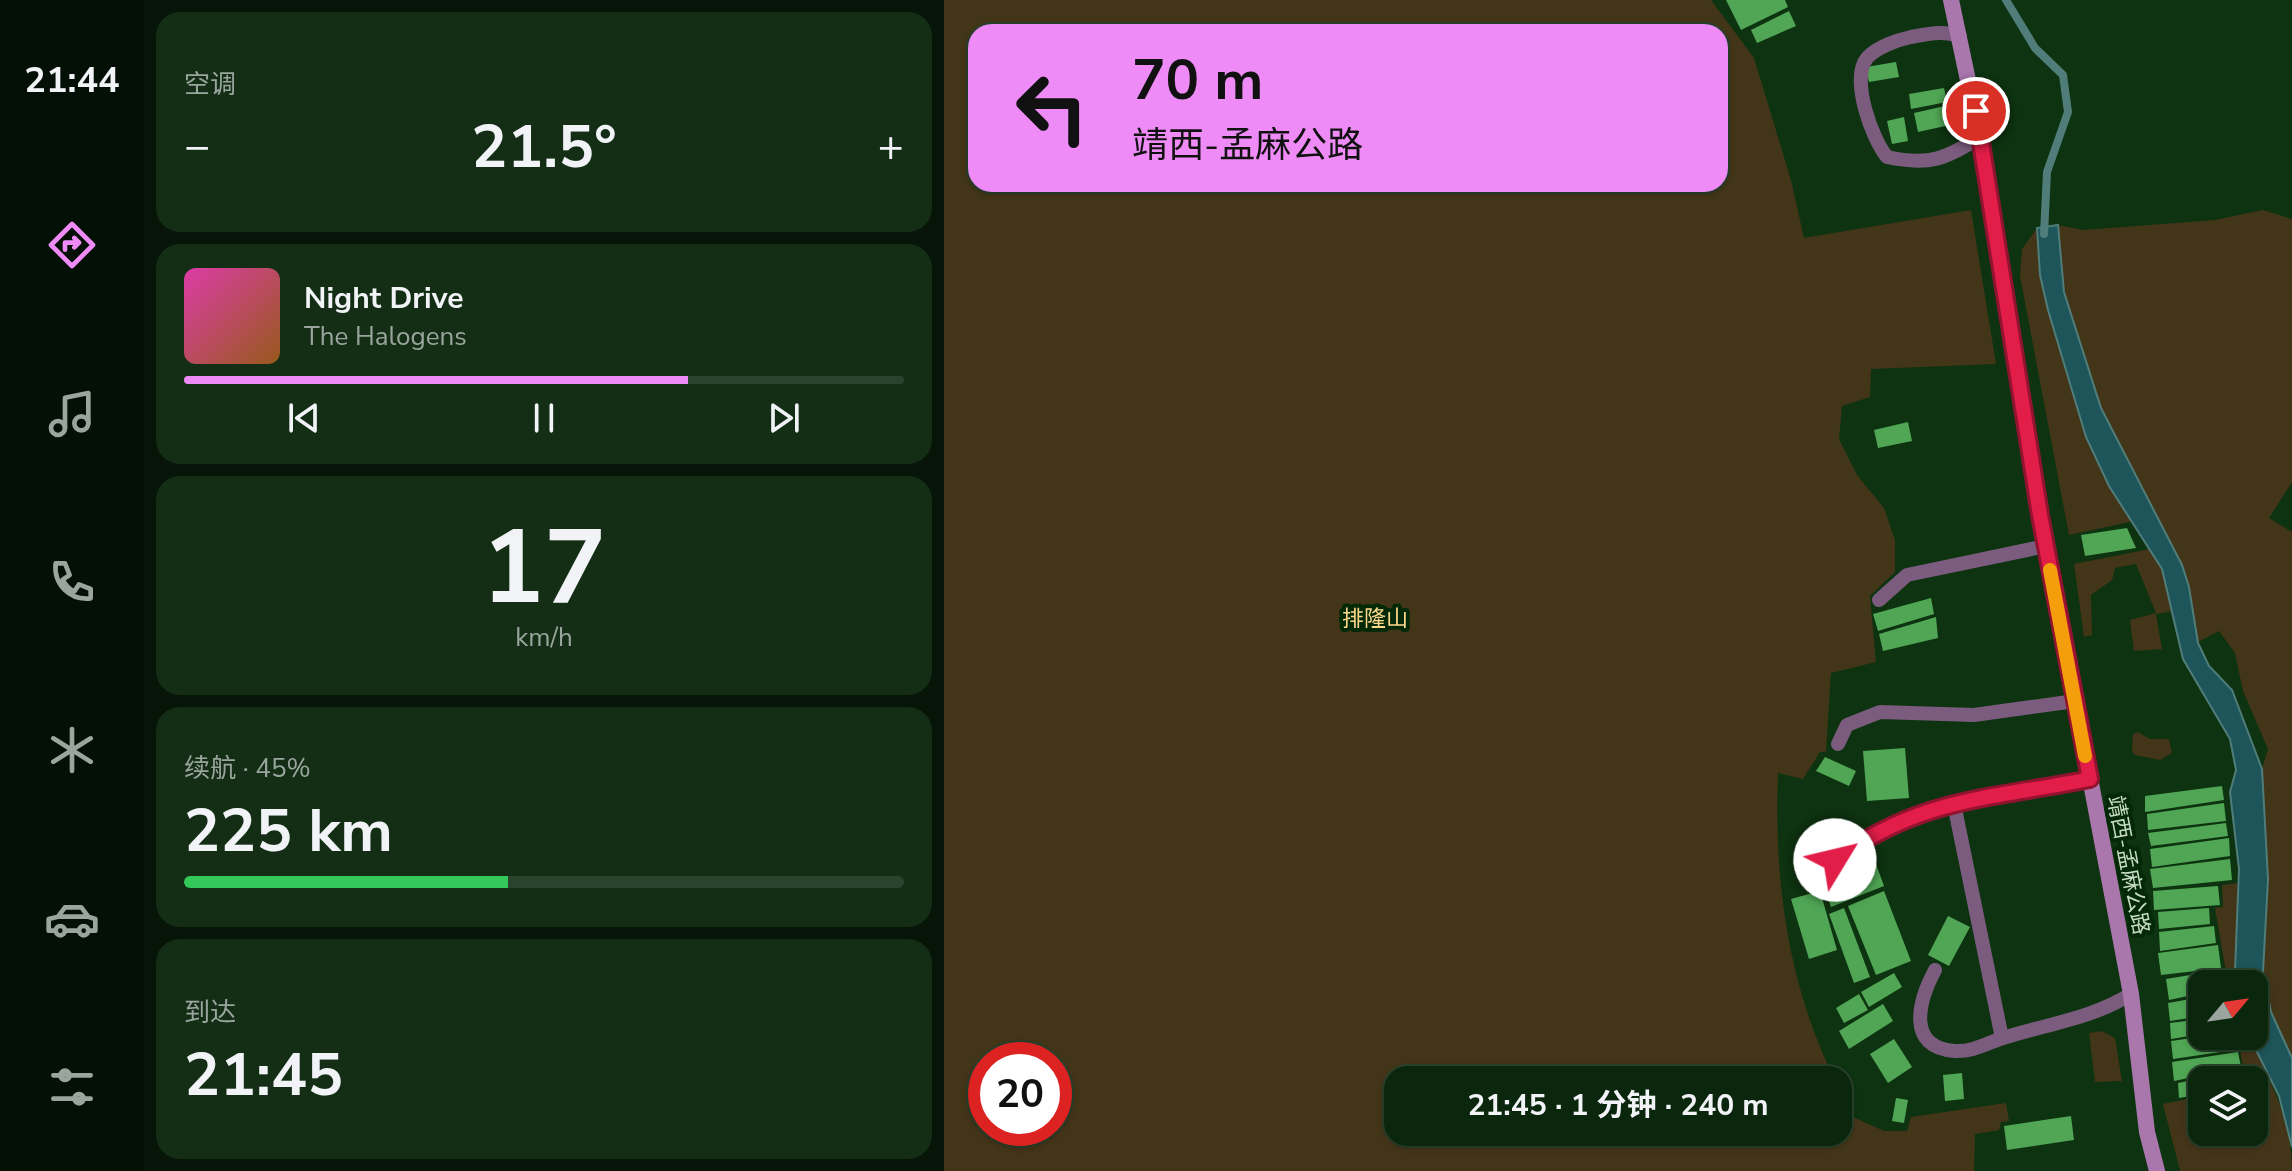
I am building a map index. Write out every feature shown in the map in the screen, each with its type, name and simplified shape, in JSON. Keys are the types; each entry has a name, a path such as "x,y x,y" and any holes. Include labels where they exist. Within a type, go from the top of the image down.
{"main road":[{"name":"靖西-孟麻公路","path":"1951,0 1980,137 2046,546 2131,994 2147,1132 2157,1171"}],"lane":[{"path":"1960,36 1948,32 1907,38 1879,48 1866,59 1861,72 1869,127 1887,157 1913,161 1946,159 1980,137"},
{"path":"1879,600 1907,575 2046,546"},
{"path":"1838,744 1847,725 1880,712 1974,715 2075,701"},
{"path":"1835,860 1895,822 1986,795 2090,779"},
{"path":"1954,804 2002,1038"},
{"path":"1935,970 1919,1011 1922,1030 1931,1043 1957,1051 1986,1046 2002,1038 2103,1011 2131,994"}],"green space":[{"name":"排隆山","path":"944,0 1711,0 1754,58 1791,180 1804,238 1971,210 1996,364 1871,369 1870,397 1842,406 1839,439 1857,475 1884,508 1895,540 1895,572 1870,596 1876,662 1831,673 1826,752 1820,752 1803,779 1778,773 1778,852 1787,930 1805,1006 1829,1066 1384,1066 1384,1146 1852,1146 1852,1115 1884,1131 1907,1131 1911,1117 2006,1103 2009,1121 2001,1122 1999,1130 1975,1134 1974,1171 944,1171"},
{"path":"2263,210 2292,219 2292,482 2269,518 2292,532 2292,1058 2271,1012 2268,970 2263,970 2268,879 2262,769 2268,749 2243,691 2235,653 2219,631 2198,642 2182,565 2101,408 2064,292 2058,225 2083,230 2215,220"},
{"path":"2037,228 2049,307 2083,420 2103,472 2134,521 2069,535 2020,276 2022,249"},
{"path":"2150,549 2162,569 2174,611 2156,614 2162,649 2134,651 2130,620 2156,613 2136,564 2115,568 2112,580 2091,595 2092,635 2084,637 2074,564"},
{"path":"2138,732 2150,739 2169,739 2172,753 2160,760 2135,755 2132,750 2133,734"},
{"path":"2237,883 2238,970 2226,970 2215,908 2223,907 2222,885"},
{"path":"2102,1031 2115,1038 2122,1081 2095,1082 2089,1033"},
{"path":"2240,1050 2255,1050 2262,1066 2243,1066"},
{"path":"2268,1079 2284,1117 2292,1171 2180,1171 2163,1104 2188,1099 2188,1146 2268,1146"}],"water":[{"path":"2058,225 2064,292 2101,408 2182,565 2189,587 2198,643 2209,666 2232,690 2262,769 2268,879 2263,970 2235,970 2239,869 2230,792 2236,770 2230,739 2183,659 2162,569 2109,486 2086,437 2048,310 2040,275 2037,228"},
{"path":"2268,997 2271,1012 2292,1058 2292,1147 2279,1096 2268,1074 2268,1066 2264,1066 2256,1050 2268,1050"}],"building":[{"path":"1726,0 1785,0 1788,7 1741,30"},
{"path":"1789,11 1796,26 1757,43 1751,30"},
{"path":"1896,62 1899,77 1869,82 1866,67"},
{"path":"1944,88 1947,102 1911,109 1909,94"},
{"path":"1945,106 1950,125 1918,132 1914,113"},
{"path":"1904,117 1908,141 1892,144 1887,121"},
{"path":"1908,422 1912,441 1878,448 1874,430"},
{"path":"2127,528 2136,548 2085,556 2081,535"},
{"path":"1931,598 1934,614 1878,631 1873,614"},
{"path":"1936,617 1938,638 1883,651 1879,634"},
{"path":"1905,748 1909,798 1867,801 1863,751"},
{"path":"1825,757 1856,771 1849,786 1816,771"},
{"path":"2222,786 2224,800 2145,812 2145,796"},
{"path":"2224,803 2226,821 2148,830 2147,814"},
{"path":"2226,823 2228,836 2151,846 2148,833"},
{"path":"2229,838 2230,856 2152,867 2150,849"},
{"path":"2230,859 2232,880 2153,888 2150,869"},
{"path":"1876,864 1884,886 1831,907 1823,883"},
{"path":"2218,886 2220,905 2154,910 2153,891"},
{"path":"1820,891 1837,950 1809,959 1791,899"},
{"path":"1884,891 1911,961 1876,975 1848,906"},
{"path":"1844,908 1870,977 1854,983 1829,914"},
{"path":"2209,908 2210,924 2159,929 2158,912"},
{"path":"1948,916 1970,927 1949,966 1928,955"},
{"path":"2214,926 2216,943 2160,951 2159,932"},
{"path":"2218,945 2221,968 2161,975 2158,953"},
{"path":"1894,973 1902,987 1869,1007 1861,992"},
{"path":"2188,975 2188,996 2169,1000 2166,979"},
{"path":"1859,994 1868,1010 1844,1023 1836,1008"},
{"path":"2188,999 2188,1018 2170,1021 2168,1003"},
{"path":"1883,1004 1893,1021 1849,1049 1839,1031"},
{"path":"2188,1021 2188,1036 2171,1039 2170,1023"},
{"path":"1894,1039 1912,1067 1888,1083 1870,1054"},
{"path":"2188,1039 2188,1050 2234,1050 2173,1059 2171,1041"},
{"path":"2238,1052 2241,1066 2188,1066 2188,1078 2174,1081 2172,1062"},
{"path":"1962,1073 1964,1099 1945,1101 1943,1075"},
{"path":"2188,1081 2188,1096 2179,1098 2178,1083"},
{"path":"1896,1098 1908,1100 1904,1123 1892,1121"},
{"path":"2071,1116 2074,1140 2007,1150 2004,1126"}],"waterway":[{"path":"2006,0 2035,48 2063,75 2068,112 2047,172 2044,234"}],"slow traffic":[{"path":"2050,570 2085,756"}],"route":[{"path":"1835,860 1895,822 1934,807 1986,795 2090,779 2040,515 1976,111"}]}
